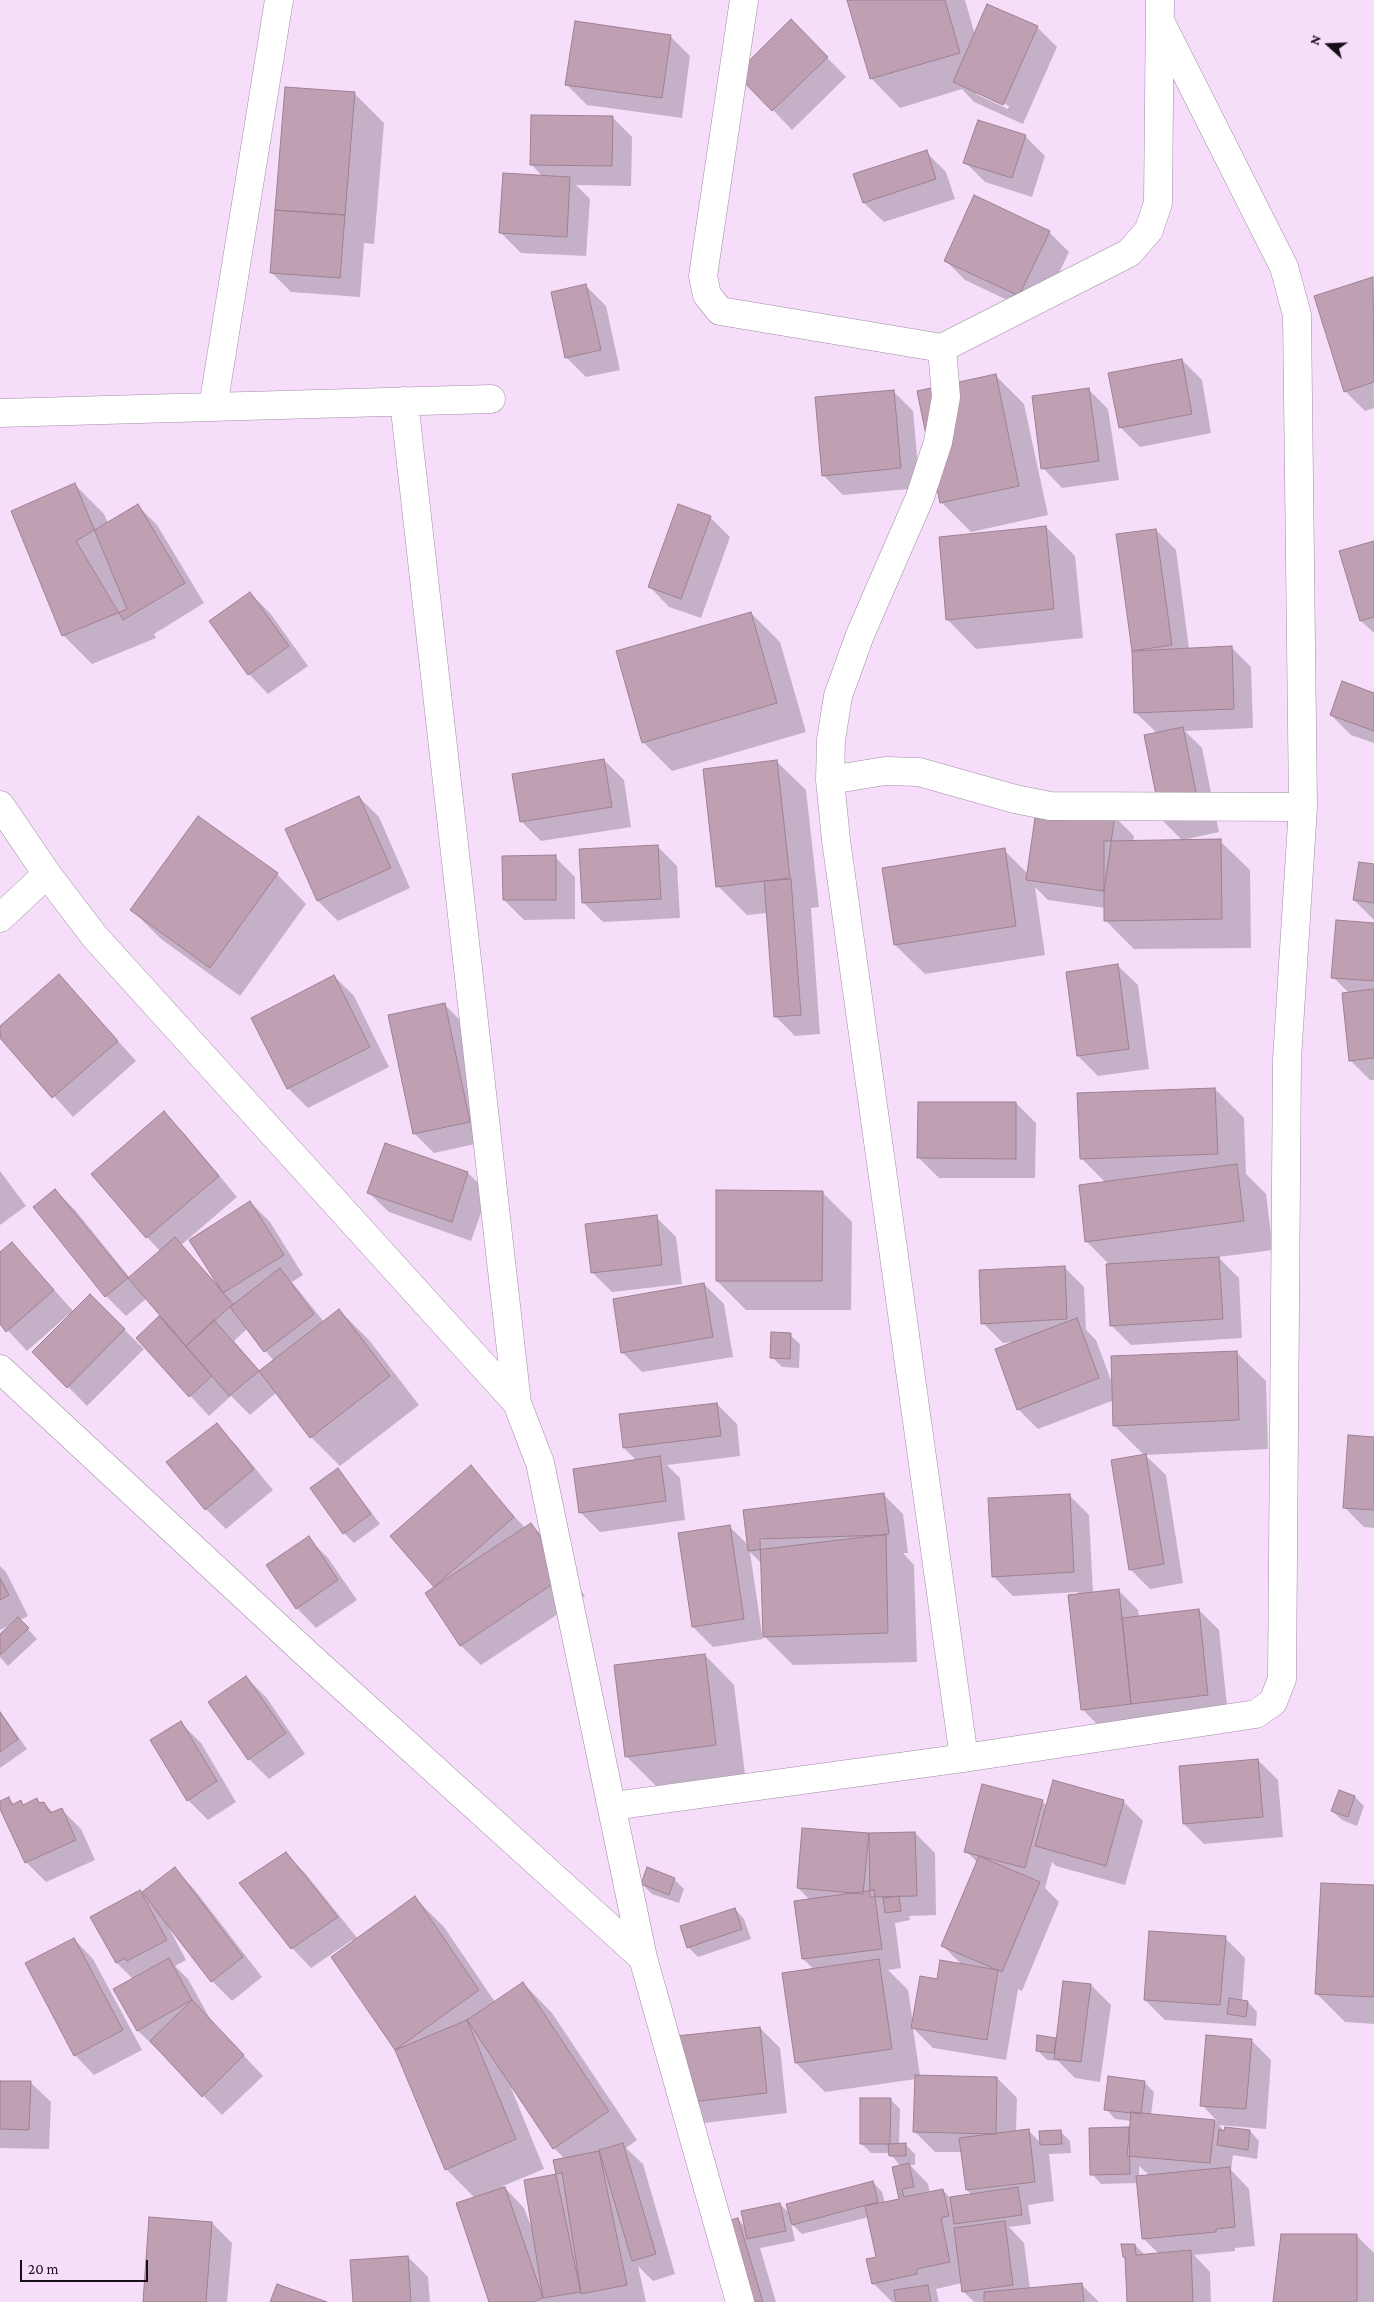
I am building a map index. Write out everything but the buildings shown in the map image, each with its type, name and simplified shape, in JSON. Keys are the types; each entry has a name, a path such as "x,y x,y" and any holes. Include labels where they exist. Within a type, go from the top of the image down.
{"street":[{"path":"213,407 278,0"},
{"path":"744,0 703,276 707,295 720,310 942,348 1129,253 1149,230 1158,203 1160,11"},
{"path":"613,1806 964,1758 1256,1714 1273,1702 1282,1679 1287,1059 1303,807 1298,315 1284,267 1160,11"},
{"path":"942,348 946,397 938,442 920,498 860,635 838,696 832,740 830,780 836,840 964,1758"},
{"path":"0,413 491,399"},
{"path":"404,402 517,1403 540,1463 613,1806 643,1958 740,2302"},
{"path":"830,780 885,771 919,772 1015,799 1050,806 1303,807"},
{"path":"0,805 47,874 95,937 517,1403"},
{"path":"0,918 47,874"},
{"path":"0,1369 308,1655 643,1958"}]}
